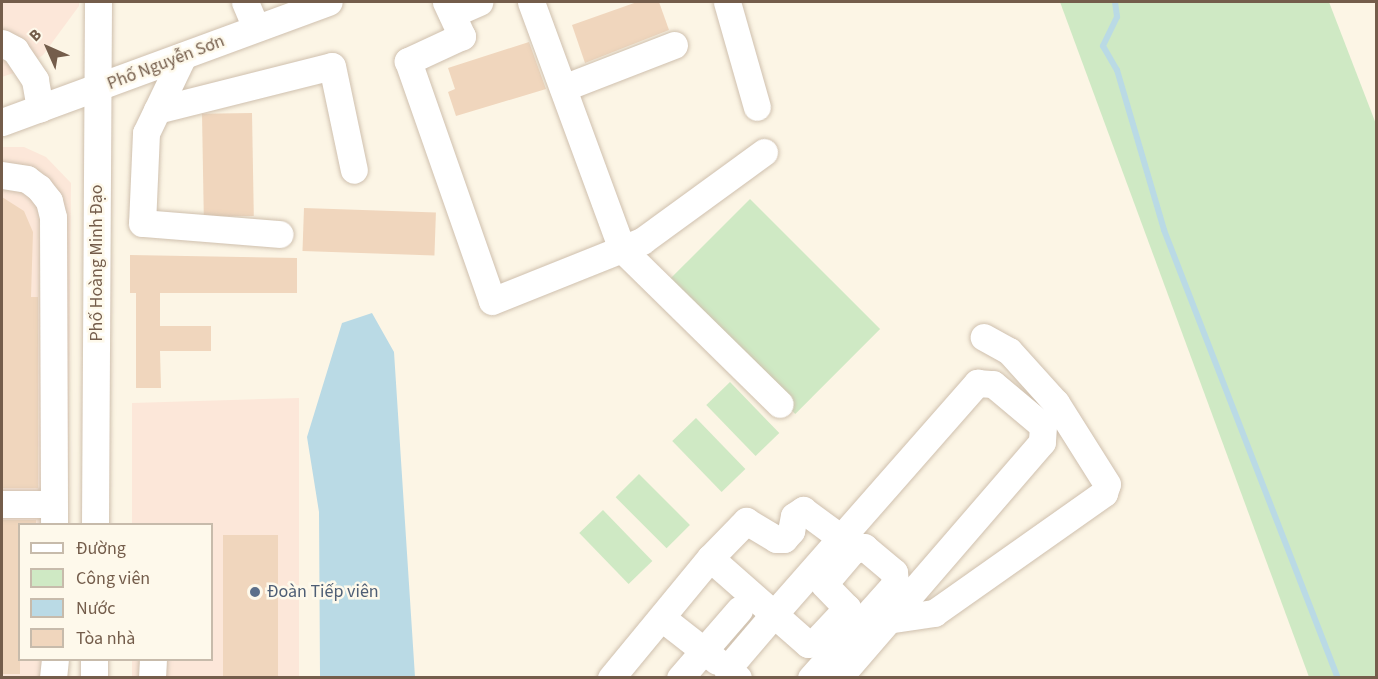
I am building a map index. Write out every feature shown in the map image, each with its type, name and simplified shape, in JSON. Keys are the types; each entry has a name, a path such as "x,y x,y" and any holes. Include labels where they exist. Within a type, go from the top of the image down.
{"street":[{"name":"Phố Hoàng Minh Đạo","path":"94,523 98,2"},
{"path":"245,2 256,28"},
{"name":"Phố Nguyễn Sơn","path":"2,122 99,89 256,28 292,8 329,2"},
{"path":"479,2 449,8 462,36 408,61 492,301 642,241 764,152"},
{"path":"531,2 622,249 780,404"},
{"path":"727,2 757,107"},
{"path":"2,43 15,50 35,80 40,109"},
{"path":"563,87 674,45"},
{"path":"183,56 146,133 142,223 280,234"},
{"path":"157,110 332,66 354,170"},
{"path":"2,175 27,179 39,188 49,201 53,217 53,514 2,504"},
{"path":"887,620 934,613 1104,493 1107,484 1056,403 1009,351 984,337"},
{"path":"662,618 733,673 774,614 977,383 993,384 1043,426 1042,442 838,678"},
{"path":"611,678 710,558 746,521 776,539 784,539 791,531 795,516 803,510 841,538"},
{"path":"710,558 808,644 815,642 847,608 824,584 852,551 864,547 894,572 895,584 811,678"},
{"path":"680,678 739,610"},
{"path":"53,678 56,661"},
{"path":"94,661 94,678"},
{"path":"152,678 153,661"}],"shaded area":[{"path":"2,2 79,2 79,6 43,55 22,70 2,77"},
{"path":"2,147 24,147 46,157 71,183 68,523 18,523 18,661 66,661 66,677 2,677"},
{"name":"Đoàn Tiếp viên","path":"299,398 299,677 132,678 132,661 213,661 213,523 132,523 132,403"}],"green space":[{"path":"1060,2 1329,2 1376,124 1376,677 1309,677"},
{"path":"750,199 880,329 795,414 665,284"},
{"path":"730,382 779,433 756,456 706,405"},
{"path":"696,418 745,469 722,492 672,441"},
{"path":"639,474 690,525 667,548 616,497"},
{"path":"603,510 652,561 629,584 579,533"}],"water":[{"path":"372,313 394,352 415,677 320,677 319,512 307,437 342,323"}],"building":[{"path":"637,2 659,2 669,30 585,63 572,25"},
{"path":"529,42 546,89 456,116 448,92 455,89 448,68"},
{"path":"252,113 254,216 204,217 202,114"},
{"path":"2,197 24,211 33,232 31,297 38,297 38,488 2,488"},
{"path":"304,208 436,213 434,256 302,251"},
{"path":"130,255 297,258 297,293 160,293 160,326 211,326 211,351 160,351 161,388 136,388 136,293 130,293"},
{"path":"2,520 36,520 36,523 18,523 18,661 20,661 20,674 2,674"},
{"path":"223,535 278,535 278,678 223,678"}],"waterway":[{"path":"1115,2 1117,17 1103,46 1117,70 1164,230 1338,678"}],"place":[{"name":"Đoàn Tiếp viên","path":"255,592"}]}
